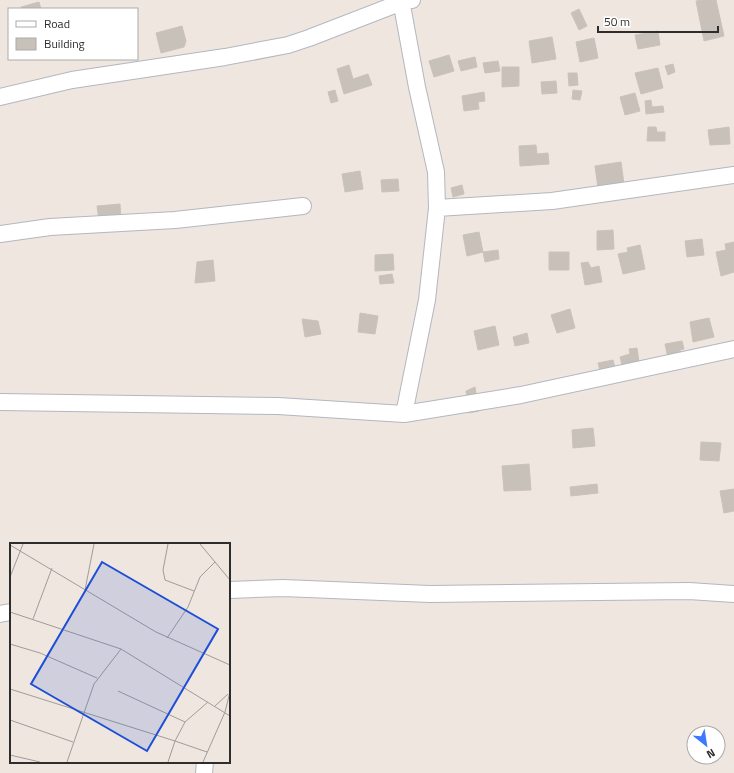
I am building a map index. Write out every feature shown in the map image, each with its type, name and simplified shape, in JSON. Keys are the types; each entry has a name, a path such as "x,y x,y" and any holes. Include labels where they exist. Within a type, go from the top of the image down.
{"street":[{"path":"0,97 72,80 225,57 288,45 405,1 417,87 436,172 437,208 427,300 404,414"},
{"path":"437,208 552,201 734,175"},
{"path":"0,234 50,227 175,220 303,206"},
{"path":"0,402 278,406 404,414 521,395 734,349"},
{"path":"230,590 282,588 430,594 689,591 734,594"},
{"path":"0,614 10,612"},
{"path":"204,773 205,763"}],"building":[{"path":"716,0 724,36 704,41 696,1"},
{"path":"39,2 41,8 21,8"},
{"path":"579,9 587,26 579,30 571,13"},
{"path":"182,26 186,41 184,47 161,53 156,33"},
{"path":"658,31 660,45 638,49 635,35"},
{"path":"552,37 556,59 532,63 529,41"},
{"path":"594,38 598,58 580,62 576,42"},
{"path":"449,55 454,71 434,77 429,61"},
{"path":"475,57 477,67 461,71 458,61"},
{"path":"498,61 500,71 485,73 483,63"},
{"path":"673,64 675,72 668,75 665,66"},
{"path":"349,65 353,79 368,74 372,85 344,94 337,69"},
{"path":"502,67 519,67 519,86 502,87"},
{"path":"658,68 663,88 641,94 635,73"},
{"path":"568,73 577,73 578,85 569,86"},
{"path":"556,81 557,93 542,94 541,82"},
{"path":"335,90 338,101 331,103 328,92"},
{"path":"573,90 582,91 580,100 572,99"},
{"path":"484,92 485,101 478,102 479,109 464,111 462,96"},
{"path":"635,93 640,111 625,115 620,97"},
{"path":"651,100 652,107 663,106 664,112 646,114 645,101"},
{"path":"648,127 656,127 657,132 647,141"},
{"path":"729,127 730,144 710,145 708,130"},
{"path":"657,132 665,132 665,141 647,141"},
{"path":"536,145 537,154 548,153 549,164 520,166 519,146"},
{"path":"621,162 624,184 598,188 595,166"},
{"path":"360,171 363,189 345,192 342,174"},
{"path":"398,179 399,191 382,192 381,180"},
{"path":"462,185 464,194 453,197 451,188"},
{"path":"120,204 121,219 99,221 97,206"},
{"path":"613,230 614,249 597,250 597,231"},
{"path":"479,232 483,252 467,256 463,235"},
{"path":"702,239 704,255 687,257 685,241"},
{"path":"734,242 734,272 721,276 716,252 726,250 725,244"},
{"path":"640,245 645,269 623,274 618,254 628,252 627,248"},
{"path":"498,250 499,259 485,262 483,252"},
{"path":"549,252 569,252 569,270 549,270"},
{"path":"393,254 394,270 375,271 375,255"},
{"path":"213,260 215,281 195,283 197,262"},
{"path":"588,262 591,268 599,266 602,282 585,285 581,263"},
{"path":"392,274 394,283 380,284 379,276"},
{"path":"570,309 575,328 557,333 551,315"},
{"path":"360,313 378,316 375,334 358,332"},
{"path":"709,318 714,337 693,342 690,322"},
{"path":"302,319 318,321 321,334 305,337"},
{"path":"495,326 499,345 478,350 474,331"},
{"path":"527,333 529,343 515,346 513,337"},
{"path":"682,341 684,349 680,350 681,356 668,358 665,344"},
{"path":"637,348 639,362 622,365 620,357 630,354 629,349"},
{"path":"613,360 615,368 600,371 598,363"},
{"path":"475,387 479,411 469,413 466,391"},
{"path":"593,428 595,446 573,448 572,430"},
{"path":"701,442 721,443 719,461 700,460"},
{"path":"529,464 531,490 504,491 502,466"},
{"path":"597,484 598,493 571,496 570,487"},
{"path":"734,489 734,511 724,513 720,491"}]}
